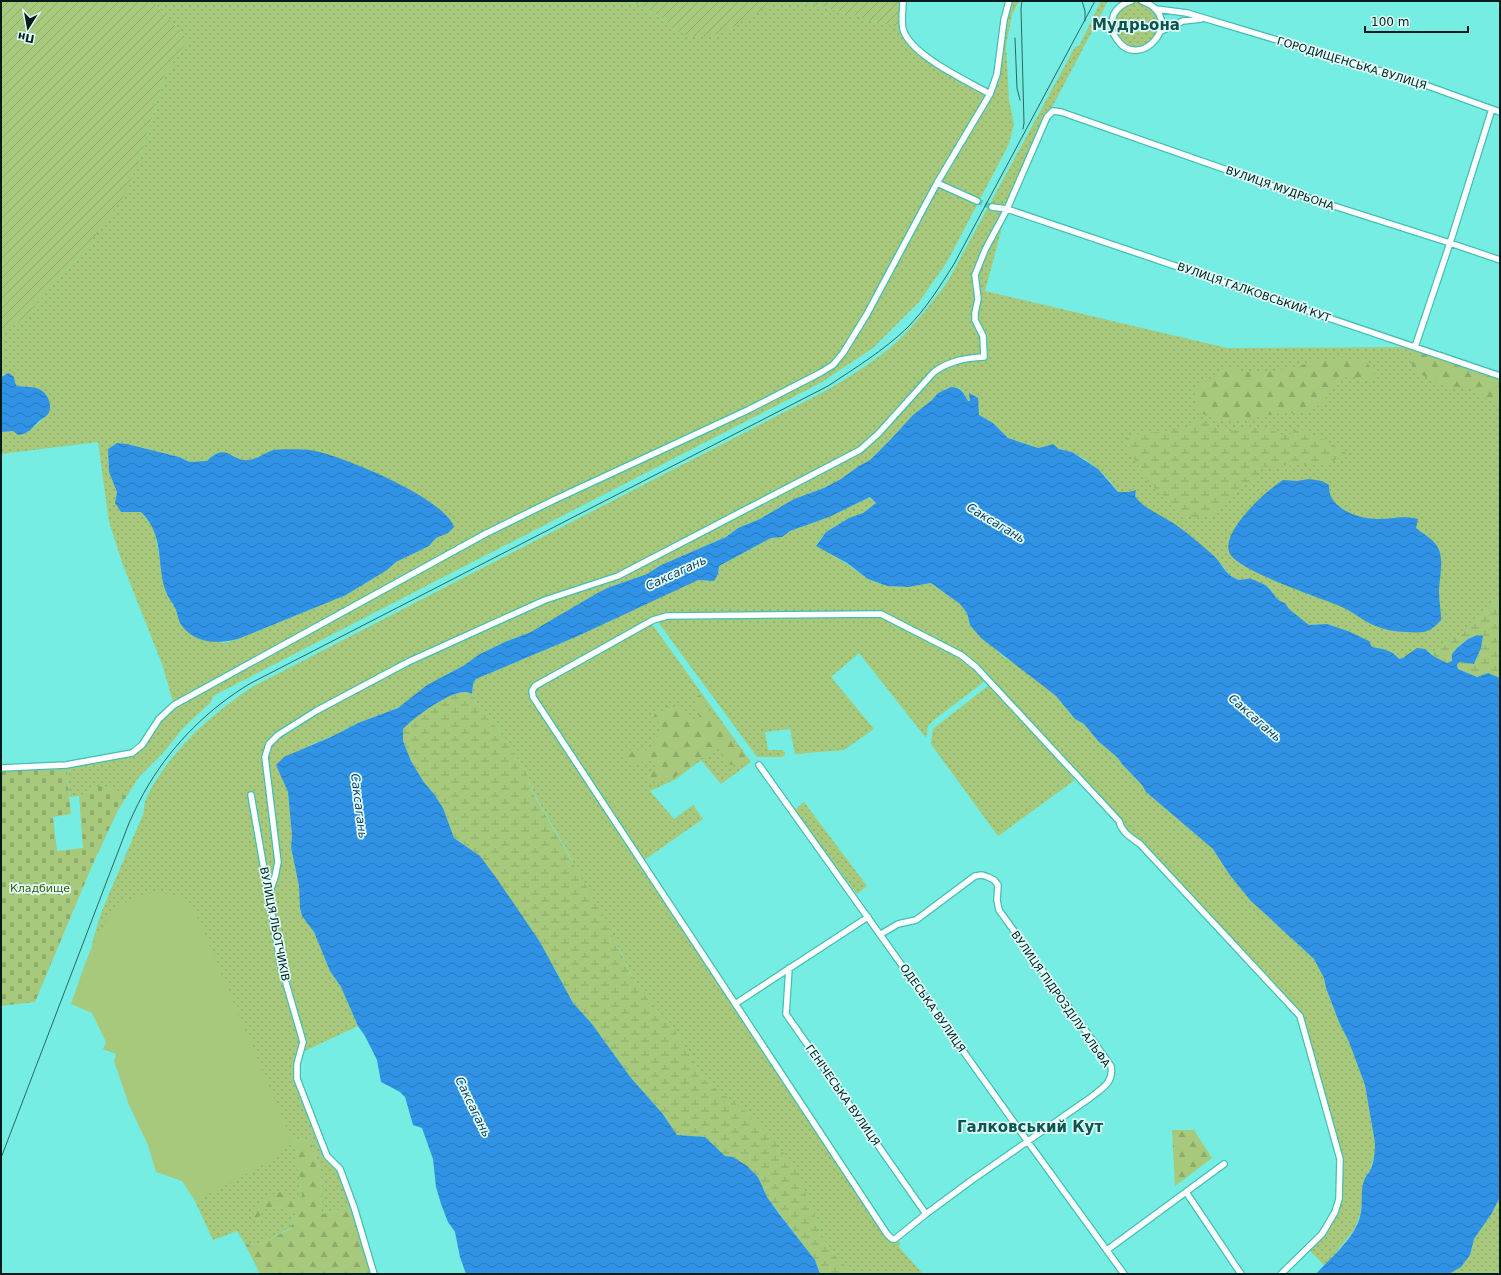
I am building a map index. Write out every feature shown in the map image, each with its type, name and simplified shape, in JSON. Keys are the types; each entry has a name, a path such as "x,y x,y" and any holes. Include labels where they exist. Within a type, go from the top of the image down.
{"street":[{"path":"903,1 903,29 908,38 919,51 944,68 990,94"},
{"path":"1,768 66,765 132,753 142,745 159,719 174,705 485,534 554,500 748,410 833,365 867,314 937,183 990,94 997,74 1004,20 1009,1"},
{"path":"1131,1 1120,7 1112,24 1113,32 1120,43 1132,49 1143,49 1155,42 1161,30 1161,22 1156,9"},
{"name":"ГОРОДИЩЕНСЬКА ВУЛИЦЯ","path":"1142,1 1150,2 1156,9 1187,13 1417,82 1500,112"},
{"name":"ГОРОДИЩЕНСЬКА ВУЛИЦЯ","path":"1161,30 1183,21 1203,19"},
{"path":"1415,347 1450,243 1492,109"},
{"name":"ВУЛИЦЯ МУДРЬОНА","path":"1007,209 1047,117 1053,111 1061,112 1287,192 1500,260"},
{"path":"937,183 977,201"},
{"name":"ВУЛИЦЯ ГАЛКОВСЬКИЙ КУТ","path":"992,207 1007,209 1500,376"},
{"path":"269,894 278,862 265,756 269,744 278,735 316,711 408,662 545,600 618,576 860,450 878,434 934,372 959,359 984,357 983,336 975,320 974,313 978,299 975,275 985,250 1007,209"},
{"path":"868,917 735,1004 533,697 532,691 535,686 653,620 667,616 881,614 961,655 976,667 1119,821 1120,828 1125,834 1140,844 1300,1016 1340,1159 1339,1199 1335,1212 1322,1234 1281,1274"},
{"name":"ОДЕСЬКА ВУЛИЦЯ","path":"759,765 1124,1274"},
{"name":"ВУЛИЦЯ ЛЬОТЧИКІВ","path":"251,795 281,966 303,1042 297,1064 297,1079 327,1156 340,1169 354,1206 374,1274"},
{"name":"ВУЛИЦЯ ПІДРОЗДІЛУ АЛЬФА","path":"735,1004 887,1234 892,1239 899,1238 926,1214 1018,1147 1028,1142 1082,1104 1108,1083 1112,1074 1111,1066 999,910 998,885 994,880 982,875 975,876 916,920 898,924 881,934"},
{"name":"ГЕНІЧЕСЬКА ВУЛИЦЯ","path":"789,968 786,1014 926,1214"},
{"path":"1106,1250 1224,1164"},
{"path":"1186,1192 1241,1274"}],"green space":[{"path":"1,1 153,1 188,40 165,74 140,159 124,196 87,247 26,315 1,336"},
{"path":"153,1 624,1 646,9 661,18 680,33 778,1 795,1 813,4 903,29 919,51 990,94 1009,1 1019,1 1012,15 1006,46 1009,100 1014,124 1009,144 947,262 919,302 873,348 822,382 213,696 211,702 183,728 163,753 139,777 127,796 102,785 79,796 70,797 66,765 132,753 142,745 154,725 174,705 162,664 123,565 109,522 98,442 1,454 1,432 34,427 47,415 50,408 46,394 40,389 17,386 4,374 1,377 1,336 26,315 87,247 140,159 165,74 188,40","holes":["117,443 127,444 179,457 191,462 207,461 214,454 233,455 240,460 248,461 274,450 345,461 358,466 436,538 429,546 396,562 387,570 346,595 238,639 223,643 181,625 175,608 166,593 154,528 141,512 121,512 115,503 117,492 109,472 108,449"]},
{"path":"624,1 778,1 726,31 704,37 680,33 659,17 638,5"},
{"path":"795,1 903,1 903,29 813,4"},
{"path":"1101,1 1108,1 1047,117 1007,209 985,291 1227,348 1415,347 1500,376 1500,600 1468,629 1444,646 1431,653 1425,649 1399,659 1395,654 1383,649 1372,647 1364,639 1348,631 1327,624 1309,625 1288,609 1285,603 1279,602 1271,590 1265,585 1250,579 1236,579 1230,575 1214,556 1177,526 1144,507 1135,496 1129,492 1118,492 1104,475 1080,456 1055,446 1038,448 1008,438 993,423 979,415 977,403 970,393 971,401 968,401 963,391 959,388 951,387 938,393 932,400 913,415 870,460 841,479 824,488 794,499 760,519 738,528 726,537 661,565 647,574 607,588 531,632 507,641 480,654 463,666 447,674 398,708 358,723 333,736 310,745 283,781 288,792 292,836 291,847 299,886 302,916 314,932 330,971 341,987 358,1026 296,1055 293,1064 294,1080 323,1157 338,1171 350,1207 322,1214 321,1170 310,1141 291,1138 296,1149 302,1196 293,1200 255,1208 258,1220 263,1208 280,1207 296,1214 290,1228 258,1245 245,1244 237,1231 213,1240 195,1201 204,1196 108,919 91,947 101,913 144,812 146,799 152,787 167,765 200,728 212,717 252,687 829,389 891,347 909,330 948,281 1075,47 1079,46"},
{"path":"1139,1 1158,14 1160,30 1147,47 1136,49 1121,43 1113,29 1117,12 1131,2"},
{"path":"1415,347 1500,376 1500,406 1488,400 1477,391 1467,387 1448,387 1437,383 1413,370 1411,361"},
{"path":"1344,358 1367,362 1375,375 1368,380 1352,376 1342,379 1334,386 1322,403 1306,411 1273,414 1243,420 1219,419 1202,413 1199,410 1195,400 1194,389 1203,383 1216,378 1221,369 1233,369 1242,372 1264,372 1299,367 1309,362"},
{"path":"1198,421 1230,431 1248,427 1256,427 1270,429 1280,434 1288,435 1298,429 1326,441 1346,453 1335,460 1323,464 1259,467 1257,472 1258,477 1241,488 1212,515 1197,518 1185,515 1148,482 1126,445 1127,438 1133,435 1178,430"},
{"path":"870,497 876,503 863,513 849,518 826,532 816,545 868,579 887,586 908,587 931,583 960,604 967,613 970,625 1004,657 1015,663 1056,696 1075,719 1084,724 1098,741 1118,758 1142,785 1146,792 1213,849 1229,874 1250,900 1314,959 1324,978 1326,988 1339,1022 1349,1042 1365,1085 1375,1143 1375,1153 1370,1171 1365,1177 1361,1212 1354,1230 1325,1266 1309,1250 1337,1213 1342,1159 1303,1016 1142,842 1127,832 977,665 882,611 652,618 532,685 530,690 530,698 885,1237 895,1243 900,1242 899,1247 923,1274 853,1274 828,1248 796,1172 745,1111 705,1080 676,1032 636,985 621,952 563,844 533,792 527,773 498,729 484,714 474,700 472,694 473,684 476,679 578,636 698,579 707,581 718,574 719,566 771,538 782,537 790,531 829,517"},
{"path":"1500,600 1500,678 1488,673 1477,677 1458,669 1457,664 1460,661 1474,664 1481,648 1483,636 1477,635 1468,639 1452,654 1452,661 1447,663 1433,656 1431,653 1462,634"},
{"path":"879,616 960,657 985,681 934,720 928,726 926,738 859,653 831,677 874,729 844,750 795,754 790,729 765,732 768,750 781,750 785,752 785,755 782,757 757,757 658,622 666,620"},
{"path":"652,624 751,762 721,784 701,760 676,779 650,791 674,819 693,805 703,819 644,860 535,696 534,692 536,688"},
{"path":"989,685 1075,780 998,836 931,744 933,729"},
{"path":"465,691 472,694 474,700 484,714 498,729 527,773 533,793 605,919 636,985 676,1032 705,1080 745,1111 779,1147 796,1171 828,1248 853,1274 820,1274 815,1260 767,1197 758,1177 733,1157 725,1156 705,1137 677,1135 662,1113 631,1078 592,1024 573,1003 540,942 514,905 466,846 454,838 443,808 411,762 403,741 403,728 413,718 450,695"},
{"path":"701,694 706,700 707,708 749,761 747,764 741,766 735,766 724,762 720,748 716,748 675,777 665,781 649,781 647,779 649,773 656,769 657,762 651,758 639,763 629,764 624,758 627,751 645,751 651,746 658,735 660,727 660,723 653,719 655,714 664,712 666,706 672,706 684,710 687,718 692,720 699,717 700,710 695,703 695,698"},
{"name":"Кладбище","path":"66,765 71,814 53,817 57,851 83,848 79,796 102,785 127,796 118,810 92,866 35,1002 1,1006 1,768"},
{"path":"804,802 867,886 857,894 794,810"},
{"path":"157,892 184,898 194,909 291,1138 278,1157 195,1201 182,1181 156,1172 148,1145 129,1105 114,1061 116,1054 103,1049 106,1042 92,1013 71,1004 91,949 106,921 125,903"},
{"path":"1172,1130 1194,1130 1212,1158 1175,1186"},
{"path":"291,1138 310,1141 321,1170 322,1214 350,1207 371,1274 260,1274 245,1244 258,1245 290,1229 296,1214 280,1207 263,1208 258,1220 253,1218 255,1208 278,1191 286,1192 293,1200 302,1196 296,1149"},
{"path":"1500,1197 1500,1274 1449,1274 1461,1267 1470,1255 1474,1239 1492,1213"}],"water":[{"path":"9,373 14,377 17,386 36,388 44,392 50,404 47,415 30,430 18,435 13,431 1,432 1,377"},
{"name":"Саксагань","path":"951,387 958,388 962,391 968,401 970,401 969,393 978,398 979,415 993,423 1008,438 1038,448 1053,444 1059,449 1072,452 1098,469 1118,492 1129,492 1136,490 1135,496 1141,503 1175,524 1195,539 1215,557 1231,576 1239,580 1251,579 1265,585 1278,600 1285,603 1289,609 1309,625 1327,624 1348,631 1369,641 1372,647 1384,649 1399,659 1403,658 1417,648 1425,649 1433,656 1447,663 1452,661 1452,654 1468,639 1477,635 1483,636 1481,648 1474,664 1460,662 1457,664 1458,669 1477,677 1488,673 1500,678 1500,1197 1492,1213 1474,1239 1470,1255 1461,1267 1449,1274 1316,1274 1343,1246 1355,1230 1362,1208 1363,1182 1372,1165 1375,1143 1365,1085 1349,1042 1339,1022 1326,988 1324,978 1314,959 1250,900 1229,874 1213,849 1146,792 1142,785 1118,758 1098,741 1084,724 1075,719 1056,696 981,638 970,625 967,613 960,604 931,583 908,587 887,586 868,579 847,563 816,546 826,532 849,518 863,513 876,503 870,497 829,517 790,531 782,537 771,538 719,566 718,574 714,581 698,580 578,636 476,679 473,684 472,694 467,692 451,695 423,712 403,729 403,741 411,761 423,781 443,808 454,838 480,856 497,879 540,942 573,1003 592,1024 631,1078 662,1113 677,1135 705,1137 725,1156 733,1157 747,1166 758,1177 767,1197 815,1260 820,1274 466,1274 460,1257 455,1232 448,1222 441,1204 436,1187 433,1159 422,1128 413,1125 405,1097 400,1092 381,1082 377,1060 365,1036 358,1026 341,987 330,971 314,932 302,916 299,886 291,847 292,836 288,792 276,765 284,757 333,736 358,723 398,708 427,685 463,666 480,654 507,641 531,632 607,588 647,574 661,565 726,537 738,528 760,519 794,499 824,488 841,479 870,460 913,415 932,400 938,393"},
{"path":"117,443 127,444 179,457 190,462 207,461 214,455 224,452 242,460 258,457 273,450 310,450 324,453 366,468 412,491 432,503 446,516 454,527 448,533 436,538 429,546 396,562 387,570 346,595 238,639 223,642 208,641 194,636 181,624 175,608 166,592 161,571 157,540 149,521 141,512 121,512 115,503 117,492 109,472 108,449"},
{"path":"1309,479 1322,481 1329,485 1333,500 1338,506 1345,511 1361,517 1382,519 1403,517 1418,519 1416,528 1435,543 1441,556 1439,592 1441,620 1433,628 1418,632 1388,630 1379,627 1367,622 1342,607 1281,583 1247,567 1235,559 1229,552 1229,543 1232,533 1247,512 1266,493 1283,480 1297,481"}],"tunnel":[{"path":"977,201 992,207"}],"tram line":[{"path":"1022,1 1023,129"},
{"path":"1082,1 1085,11 1085,21"},
{"path":"1,1158 129,823 149,784 181,741 207,715 251,683 828,386 869,359 888,344 907,328 920,313 954,264 1095,1"},
{"path":"1015,38 1017,88 1020,100"}],"district":[{"name":"Мудрьона","path":"1136,25"},
{"name":"Галковський Кут","path":"1030,1127"}]}
